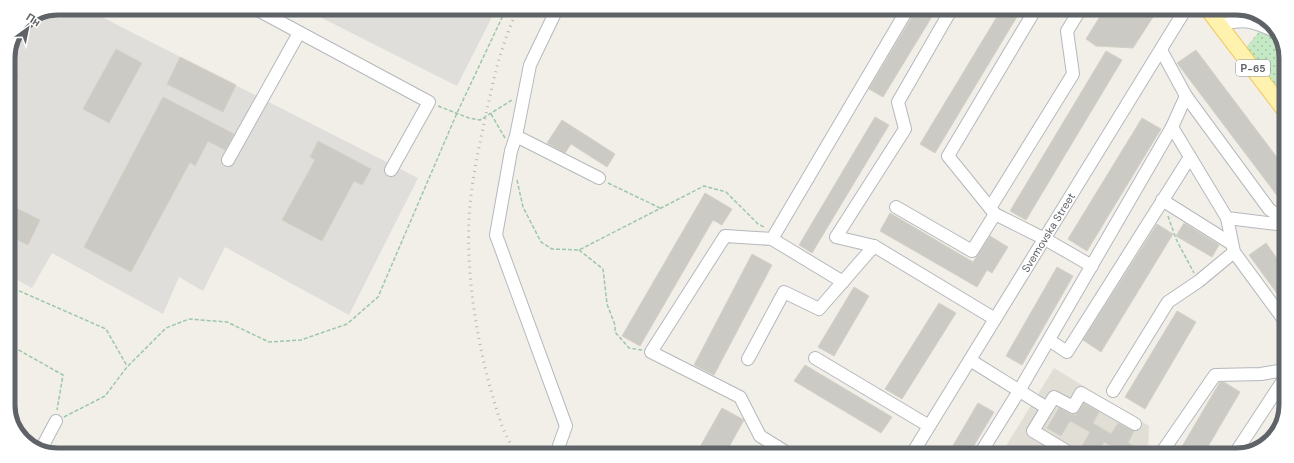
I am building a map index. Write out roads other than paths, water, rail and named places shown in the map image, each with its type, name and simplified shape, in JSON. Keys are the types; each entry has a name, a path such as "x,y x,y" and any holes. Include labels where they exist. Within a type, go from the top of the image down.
{"main road":[{"name":"Р-65","path":"1213,15 1279,102"}],"street":[{"path":"267,15 429,102 391,170"},
{"path":"554,15 530,65 516,136 511,151 496,235 566,426 558,448"},
{"path":"774,236 904,15"},
{"path":"948,15 898,102 905,129 836,237 874,246 995,319"},
{"path":"1032,15 948,156 993,211 1092,266"},
{"path":"896,207 972,252 993,211 1072,74 1067,31 1077,15"},
{"name":"Svemovska Street","path":"916,448 1183,15"},
{"path":"1220,25 1242,15"},
{"path":"1244,16 1264,26"},
{"path":"228,160 299,33"},
{"path":"1161,50 1186,96 1269,209 1279,216"},
{"path":"984,448 1019,391 1172,128 1186,96"},
{"path":"1172,128 1227,218 1233,248"},
{"path":"516,136 599,178"},
{"path":"1048,340 1067,352 1190,157"},
{"path":"1162,200 1233,248 1279,313"},
{"path":"1227,218 1279,224"},
{"path":"779,448 760,436 740,397 651,352 725,236 774,236 843,282"},
{"path":"748,359 784,292 819,309 874,246"},
{"path":"1113,391 1168,302 1198,282 1233,248"},
{"path":"815,358 929,426"},
{"path":"970,360 1047,408"},
{"path":"1165,448 1215,375 1261,374 1279,371"},
{"path":"1239,448 1279,387"},
{"path":"1061,448 1033,431 1054,397 1073,407 1081,394 1135,424"},
{"path":"43,446 56,421"}],"railway":[{"path":"513,448 500,419 491,391 475,318 470,267 469,218 475,168 491,91 498,63 515,15"}]}
